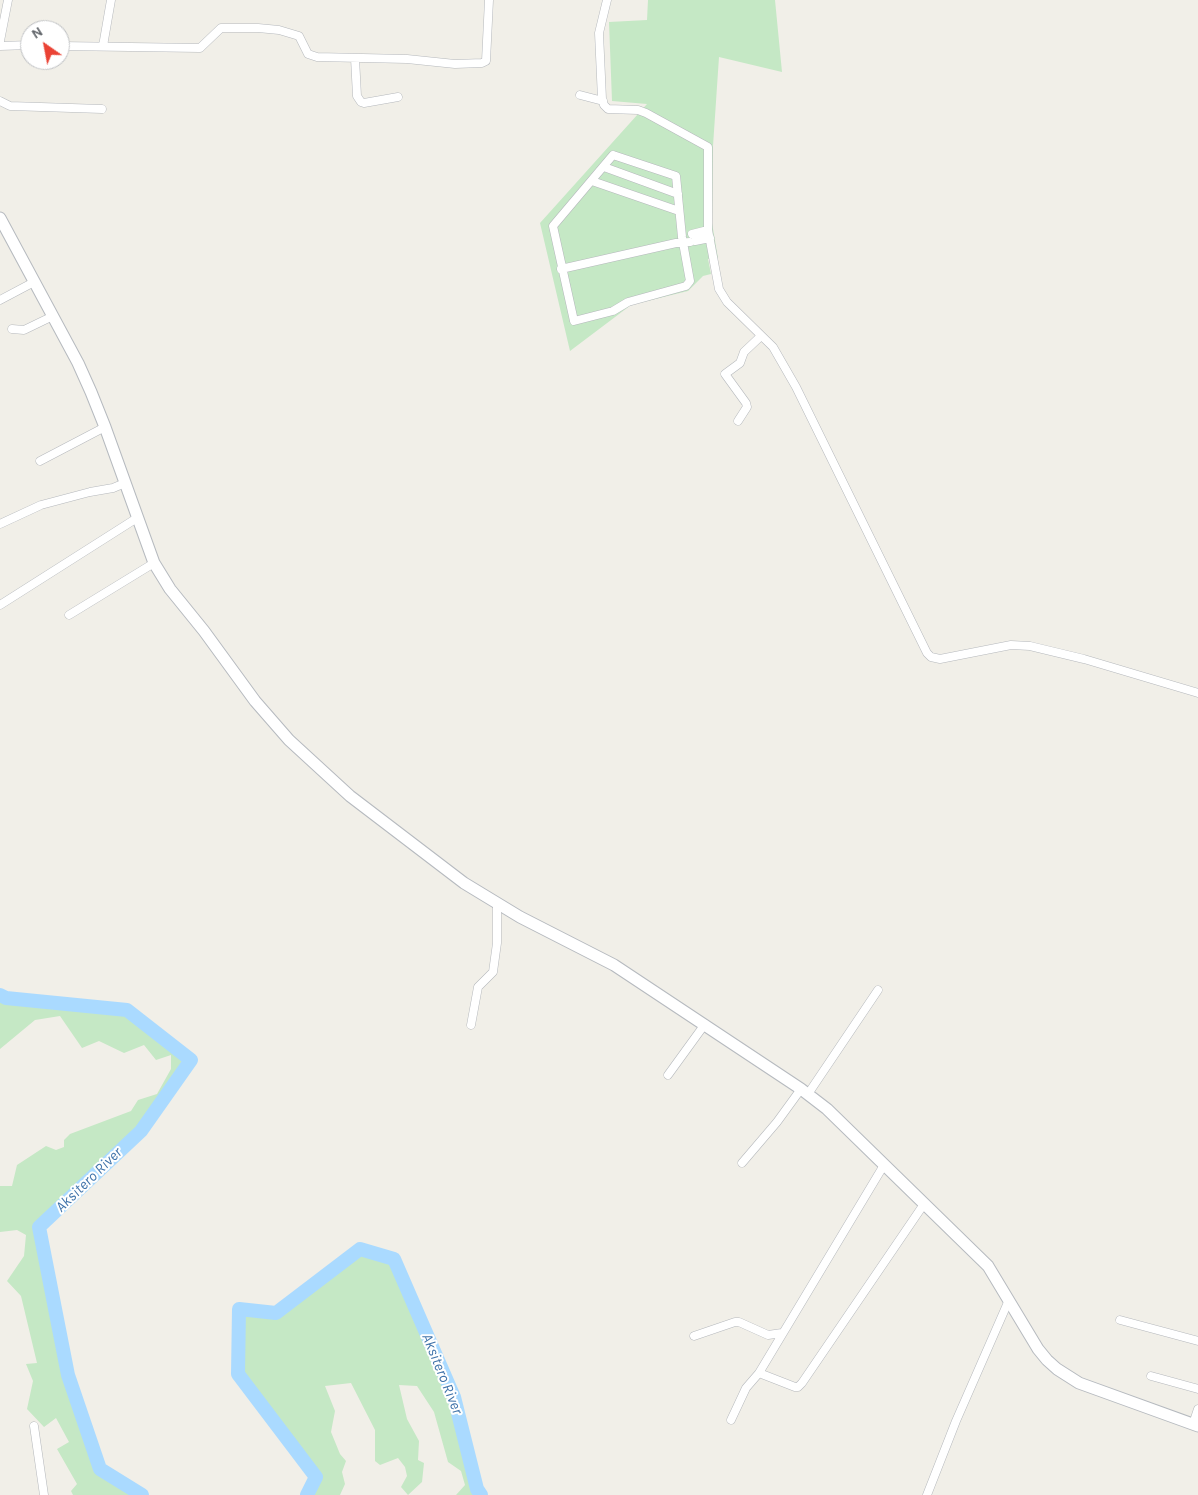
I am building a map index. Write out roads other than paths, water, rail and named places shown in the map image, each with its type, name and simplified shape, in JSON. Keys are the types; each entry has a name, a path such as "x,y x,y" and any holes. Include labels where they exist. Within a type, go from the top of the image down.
{"street":[{"path":"0,41 8,0"},
{"path":"103,46 111,0"},
{"path":"70,46 200,48 221,28 258,28 279,30 298,36 308,54 317,57 407,59 455,64 482,63 486,61 489,0"},
{"path":"598,0 606,2 600,33 604,105 608,109 638,110 646,113 708,147 709,234 719,289 726,302 773,348 796,387 931,657 940,659 1010,645 1030,646 1084,659 1198,692"},
{"path":"0,46 20,45"},
{"path":"355,58 357,96 361,102 398,97"},
{"path":"580,95 603,101"},
{"path":"0,101 10,106 102,109"},
{"path":"615,155 675,175 677,178 679,211 686,239 690,280 686,286 628,302 613,311 576,321 573,320 553,226 604,167 612,156 615,155"},
{"path":"604,167 678,194"},
{"path":"592,180 679,211"},
{"path":"0,218 81,369 106,427 154,563 170,589 209,637 255,701 289,740 327,776 370,812 453,875 497,903 614,966 805,1092 832,1115 988,1266 1038,1349 1047,1360 1066,1376 1079,1384 1195,1425 1198,1409"},
{"path":"561,269 709,234"},
{"path":"0,300 34,282"},
{"path":"12,329 24,330 53,316"},
{"path":"738,421 747,407 746,403 725,374 740,363 744,352 761,336"},
{"path":"40,461 106,427"},
{"path":"0,524 41,505 113,488 125,483"},
{"path":"0,605 137,518"},
{"path":"69,615 154,563"},
{"path":"471,1025 478,987 493,972 497,942 497,903"},
{"path":"742,1163 805,1092 878,990"},
{"path":"668,1074 704,1024"},
{"path":"732,1420 746,1388 759,1373 884,1165"},
{"path":"759,1373 795,1387 802,1383 924,1204"},
{"path":"927,1495 956,1421 1009,1300"},
{"path":"1120,1320 1198,1341"},
{"path":"694,1336 735,1322 768,1335 782,1333"},
{"path":"1152,1376 1198,1389"},
{"path":"34,1426 44,1495"}],"waterway":[{"name":"Aksitero River","path":"0,995 6,998 127,1010 191,1060 141,1131 39,1227 68,1375 100,1469 142,1495"},
{"name":"Aksitero River","path":"307,1495 316,1477 238,1374 239,1309 276,1313 360,1249 394,1259 454,1397 477,1489 481,1495"}]}
